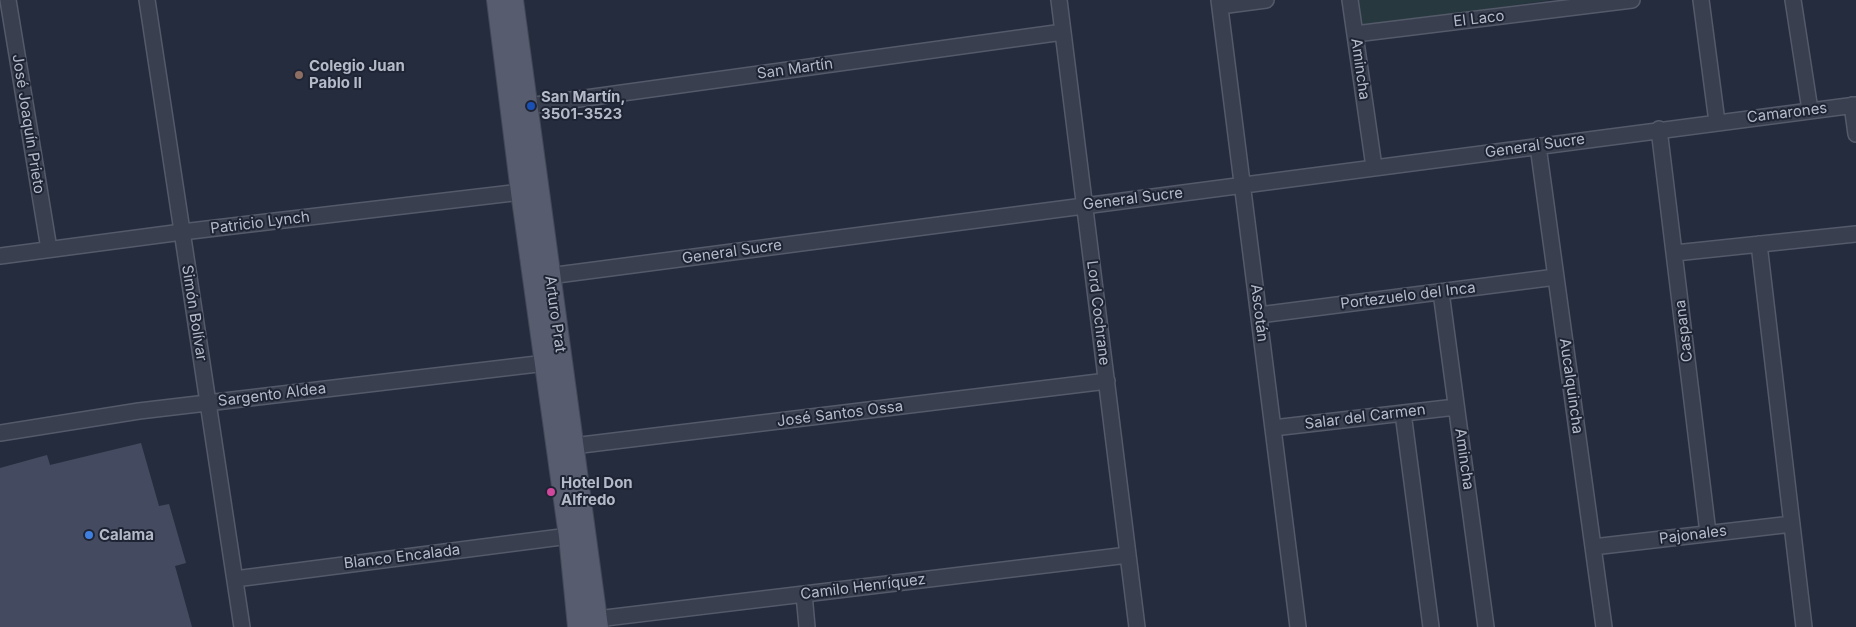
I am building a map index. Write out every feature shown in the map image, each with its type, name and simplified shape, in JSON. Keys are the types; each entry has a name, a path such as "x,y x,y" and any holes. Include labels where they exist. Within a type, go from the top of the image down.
{"main road":[{"name":"Arturo Prat","path":"497,0 521,192 569,536 578,627"},
{"name":"Arturo Prat","path":"513,0 549,276 598,623"}],"street":[{"name":"José Joaquín Prieto","path":"8,0 49,249"},
{"name":"Simón Bolívar","path":"147,0 242,627"},
{"name":"Lord Cochrane","path":"1059,0 1137,627"},
{"path":"1220,3 1266,0"},
{"name":"Amincha","path":"1350,0 1374,167"},
{"name":"El Laco","path":"1355,34 1574,4 1632,0"},
{"path":"1701,0 1717,122"},
{"path":"1794,0 1810,110"},
{"name":"Ascotán","path":"1220,3 1298,627"},
{"name":"San Martín","path":"528,106 1063,32"},
{"path":"1854,105 1856,134"},
{"name":"Camarones","path":"1717,122 1854,105"},
{"name":"General Sucre","path":"549,276 1717,122"},
{"name":"Caspana","path":"1659,130 1708,533"},
{"name":"Aucalquincha","path":"1538,146 1604,627"},
{"name":"Patricio Lynch","path":"0,256 182,232 521,192"},
{"path":"1675,254 1856,234"},
{"path":"1759,244 1804,627"},
{"name":"Portezuelo del Inca","path":"1259,315 1556,277"},
{"name":"Amincha","path":"1441,292 1486,627"},
{"name":"Sargento Aldea","path":"0,433 95,417 208,402 546,363"},
{"name":"José Santos Ossa","path":"573,446 1107,381"},
{"name":"Salar del Carmen","path":"1273,428 1456,407"},
{"path":"1403,413 1431,627"},
{"name":"Pajonales","path":"1593,547 1792,524"},
{"name":"Blanco Encalada","path":"235,579 569,536"},
{"name":"Camilo Henríquez","path":"598,623 804,594 1128,556"},
{"path":"804,594 807,627"}],"shaded area":[{"path":"1357,0 1550,0 1361,27"}],"building":[{"name":"Calama","path":"141,443 159,506 169,504 186,563 175,566 192,627 0,627 0,468 47,455 50,465"}],"place":[{"name":"Colegio Juan Pablo II","path":"299,75"},
{"name":"San Martín, 3501-3523","path":"531,106"},
{"name":"Hotel Don Alfredo","path":"551,492"},
{"name":"Calama","path":"89,535"}]}
